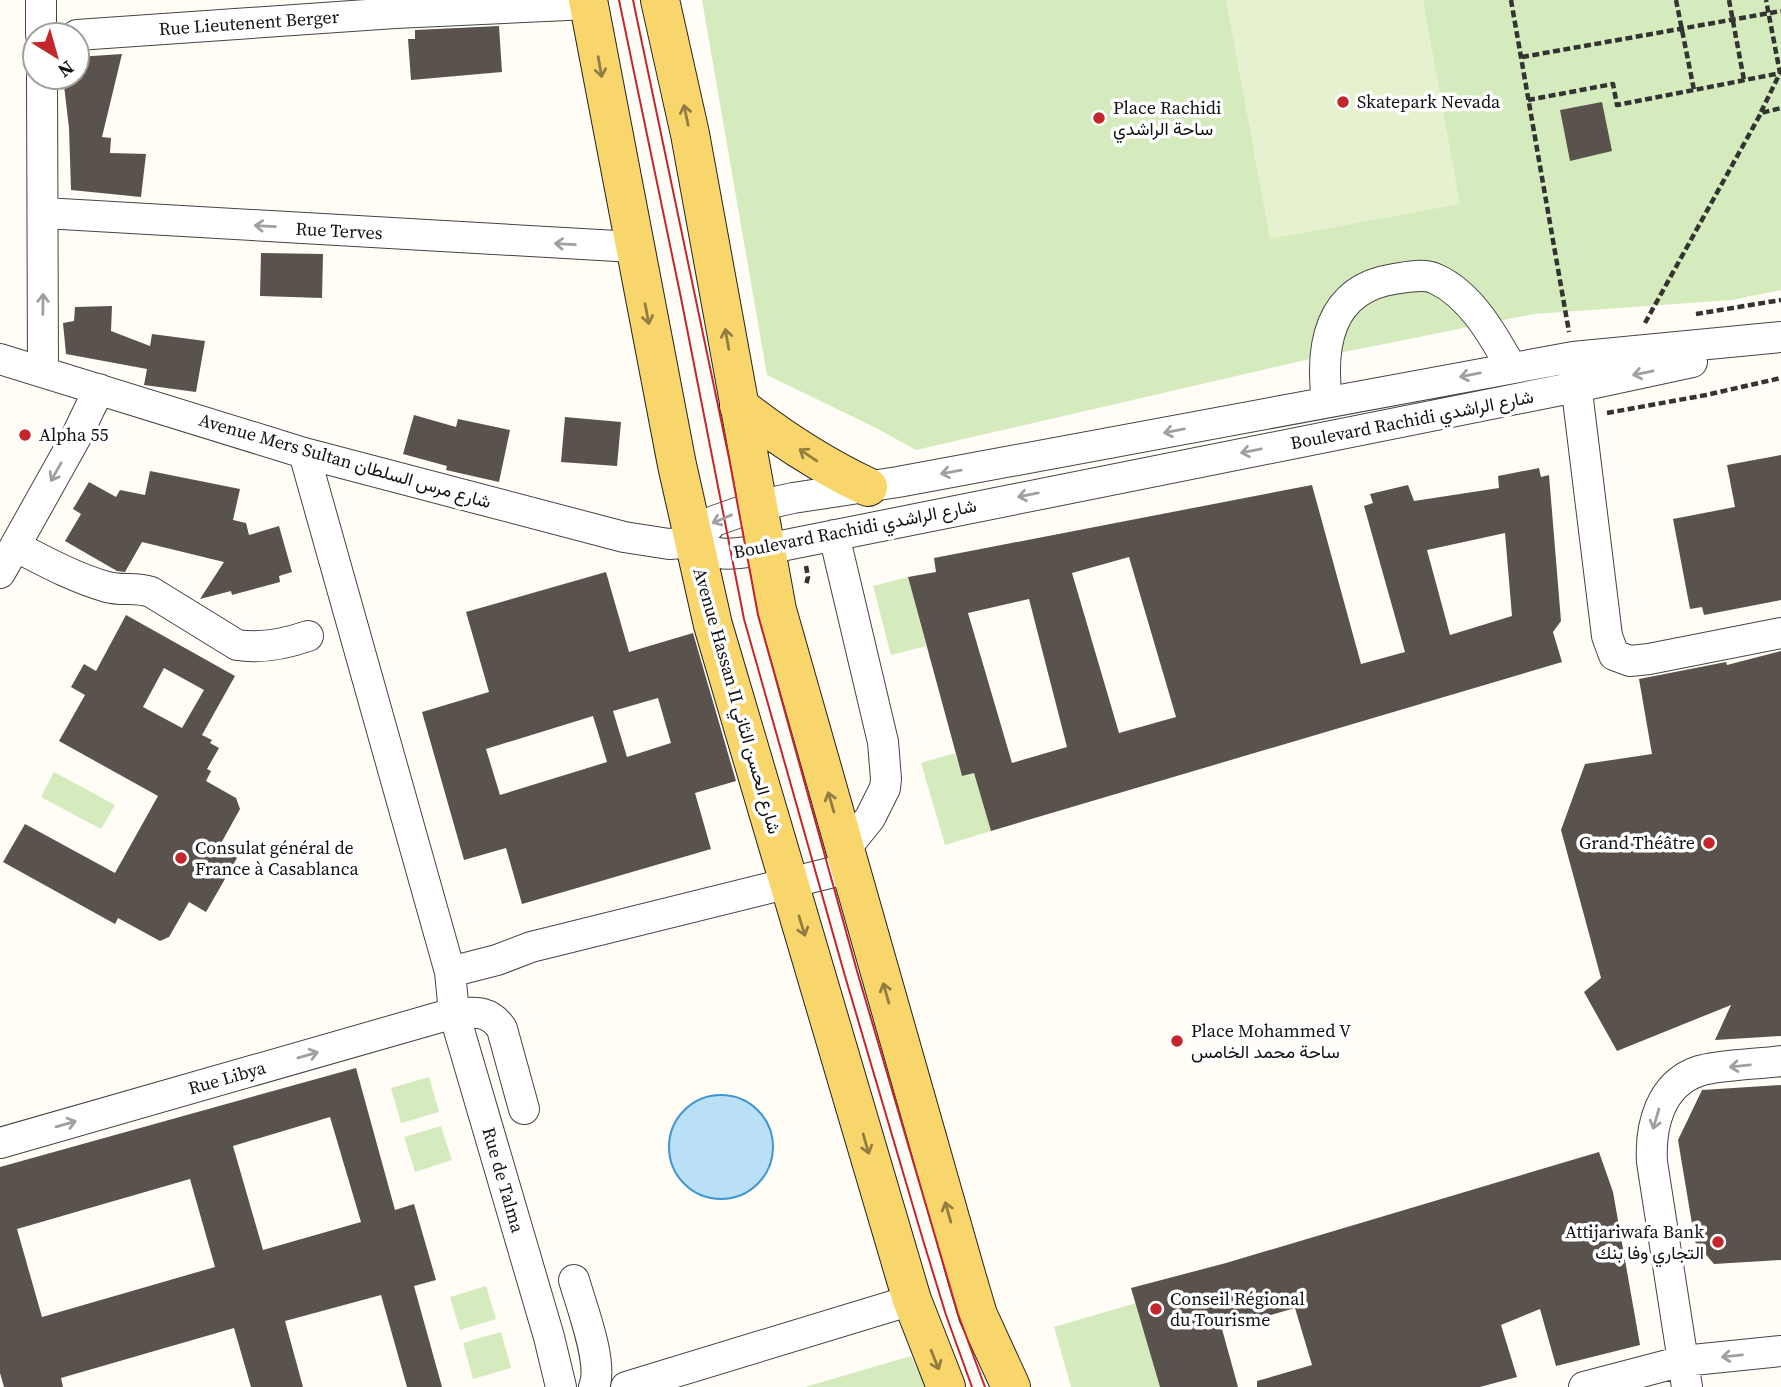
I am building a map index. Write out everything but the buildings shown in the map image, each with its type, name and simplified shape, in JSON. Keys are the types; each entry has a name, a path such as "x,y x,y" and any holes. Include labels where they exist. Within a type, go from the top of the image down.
{"main road":[{"path":"660,0 690,134 777,610 978,1315 1011,1387"},
{"name":"Avenue Hassan II شارع الحسن الثاني","path":"588,2 634,247 713,625 912,1300 946,1387"},
{"path":"739,406 775,434 823,465 868,487"}],"street":[{"path":"41,0 41,21"},
{"name":"Rue Lieutenent Berger","path":"91,34 395,7 588,2"},
{"path":"42,91 43,372"},
{"name":"Rue Terves","path":"44,213 634,247"},
{"path":"1327,402 1324,369 1328,333 1353,295 1384,280 1421,276 1435,278 1457,292 1468,302 1499,345 1511,367"},
{"name":"Boulevard Rachidi شارع الراشدي","path":"1781,340 1576,387 766,549 722,555 702,549 694,542 715,521 757,506 793,498 868,487 1573,357 1781,340"},
{"path":"1573,357 1607,636 1614,654 1630,661 1649,659 1781,633"},
{"name":"Avenue Mers Sultan شارع مرس السلطان","path":"0,359 304,453 624,537 669,544 694,542"},
{"path":"0,573 76,437 99,389"},
{"name":"Rue de Talma","path":"304,453 450,972 454,1013 561,1387"},
{"path":"450,972 497,960 531,947 789,883 847,858 885,788 886,779 883,742 834,535"},
{"path":"15,546 47,563 109,588 140,588 151,592 237,645 278,645 307,636"},
{"path":"454,1013 477,1012 497,1020 502,1028 524,1109"},
{"name":"Rue Libya","path":"0,1143 454,1013"},
{"path":"1685,1374 1651,1143 1657,1111 1685,1078 1700,1070 1781,1062"},
{"path":"574,1280 596,1360 598,1371 594,1387"},
{"path":"626,1387 912,1300"},
{"path":"1584,1387 1685,1374 1781,1351"}],"path":[{"path":"1511,0 1573,357"},
{"path":"1676,0 1695,90"},
{"path":"1729,0 1744,80"},
{"path":"1645,323 1781,73 1766,0"},
{"path":"1522,57 1781,10"},
{"path":"1528,100 1613,84 1617,105 1781,73"},
{"path":"1761,113 1781,108"},
{"path":"1579,418 1706,395 1781,378"}],"green space":[{"path":"702,0 1781,0 1781,290 1732,300 1534,314 1314,358 916,450 767,375"},
{"name":"Skatepark Nevada","path":"1226,0 1423,0 1460,204 1270,239"},
{"path":"908,577 926,646 891,655 873,586"},
{"path":"955,753 962,776 974,773 991,831 945,845 921,763"},
{"path":"54,772 115,805 101,829 41,797"},
{"path":"429,1077 439,1112 401,1123 391,1088"},
{"path":"441,1126 452,1160 415,1172 404,1137"},
{"path":"486,1286 496,1319 460,1330 450,1297"},
{"path":"1136,1303 1160,1387 1071,1387 1054,1327"},
{"path":"501,1332 511,1368 473,1379 463,1343"},
{"path":"911,1356 926,1387 805,1387"}],"water":[{"path":"721,1095 741,1099 758,1110 769,1127 773,1147 769,1167 758,1184 741,1195 721,1199 701,1195 684,1184 673,1167 669,1147 673,1127 684,1110 701,1099"}],"tram line":[{"path":"619,0 744,619 923,1240 972,1387"},
{"path":"633,0 729,458 758,615 857,971 958,1314 985,1387"}],"place":[{"name":"Skatepark Nevada","path":"1343,102"},
{"name":"Place Rachidi ساحة الراشدي","path":"1099,118"},
{"name":"Alpha 55","path":"25,435"},
{"name":"Grand Théâtre","path":"1709,843"},
{"name":"Consulat général de France à Casablanca","path":"181,858"},
{"name":"Place Mohammed V ساحة محمد الخامس","path":"1177,1041"},
{"name":"Attijariwafa Bank التجاري وفا بنك","path":"1718,1242"},
{"name":"Conseil Régional du Tourisme","path":"1156,1309"}]}
